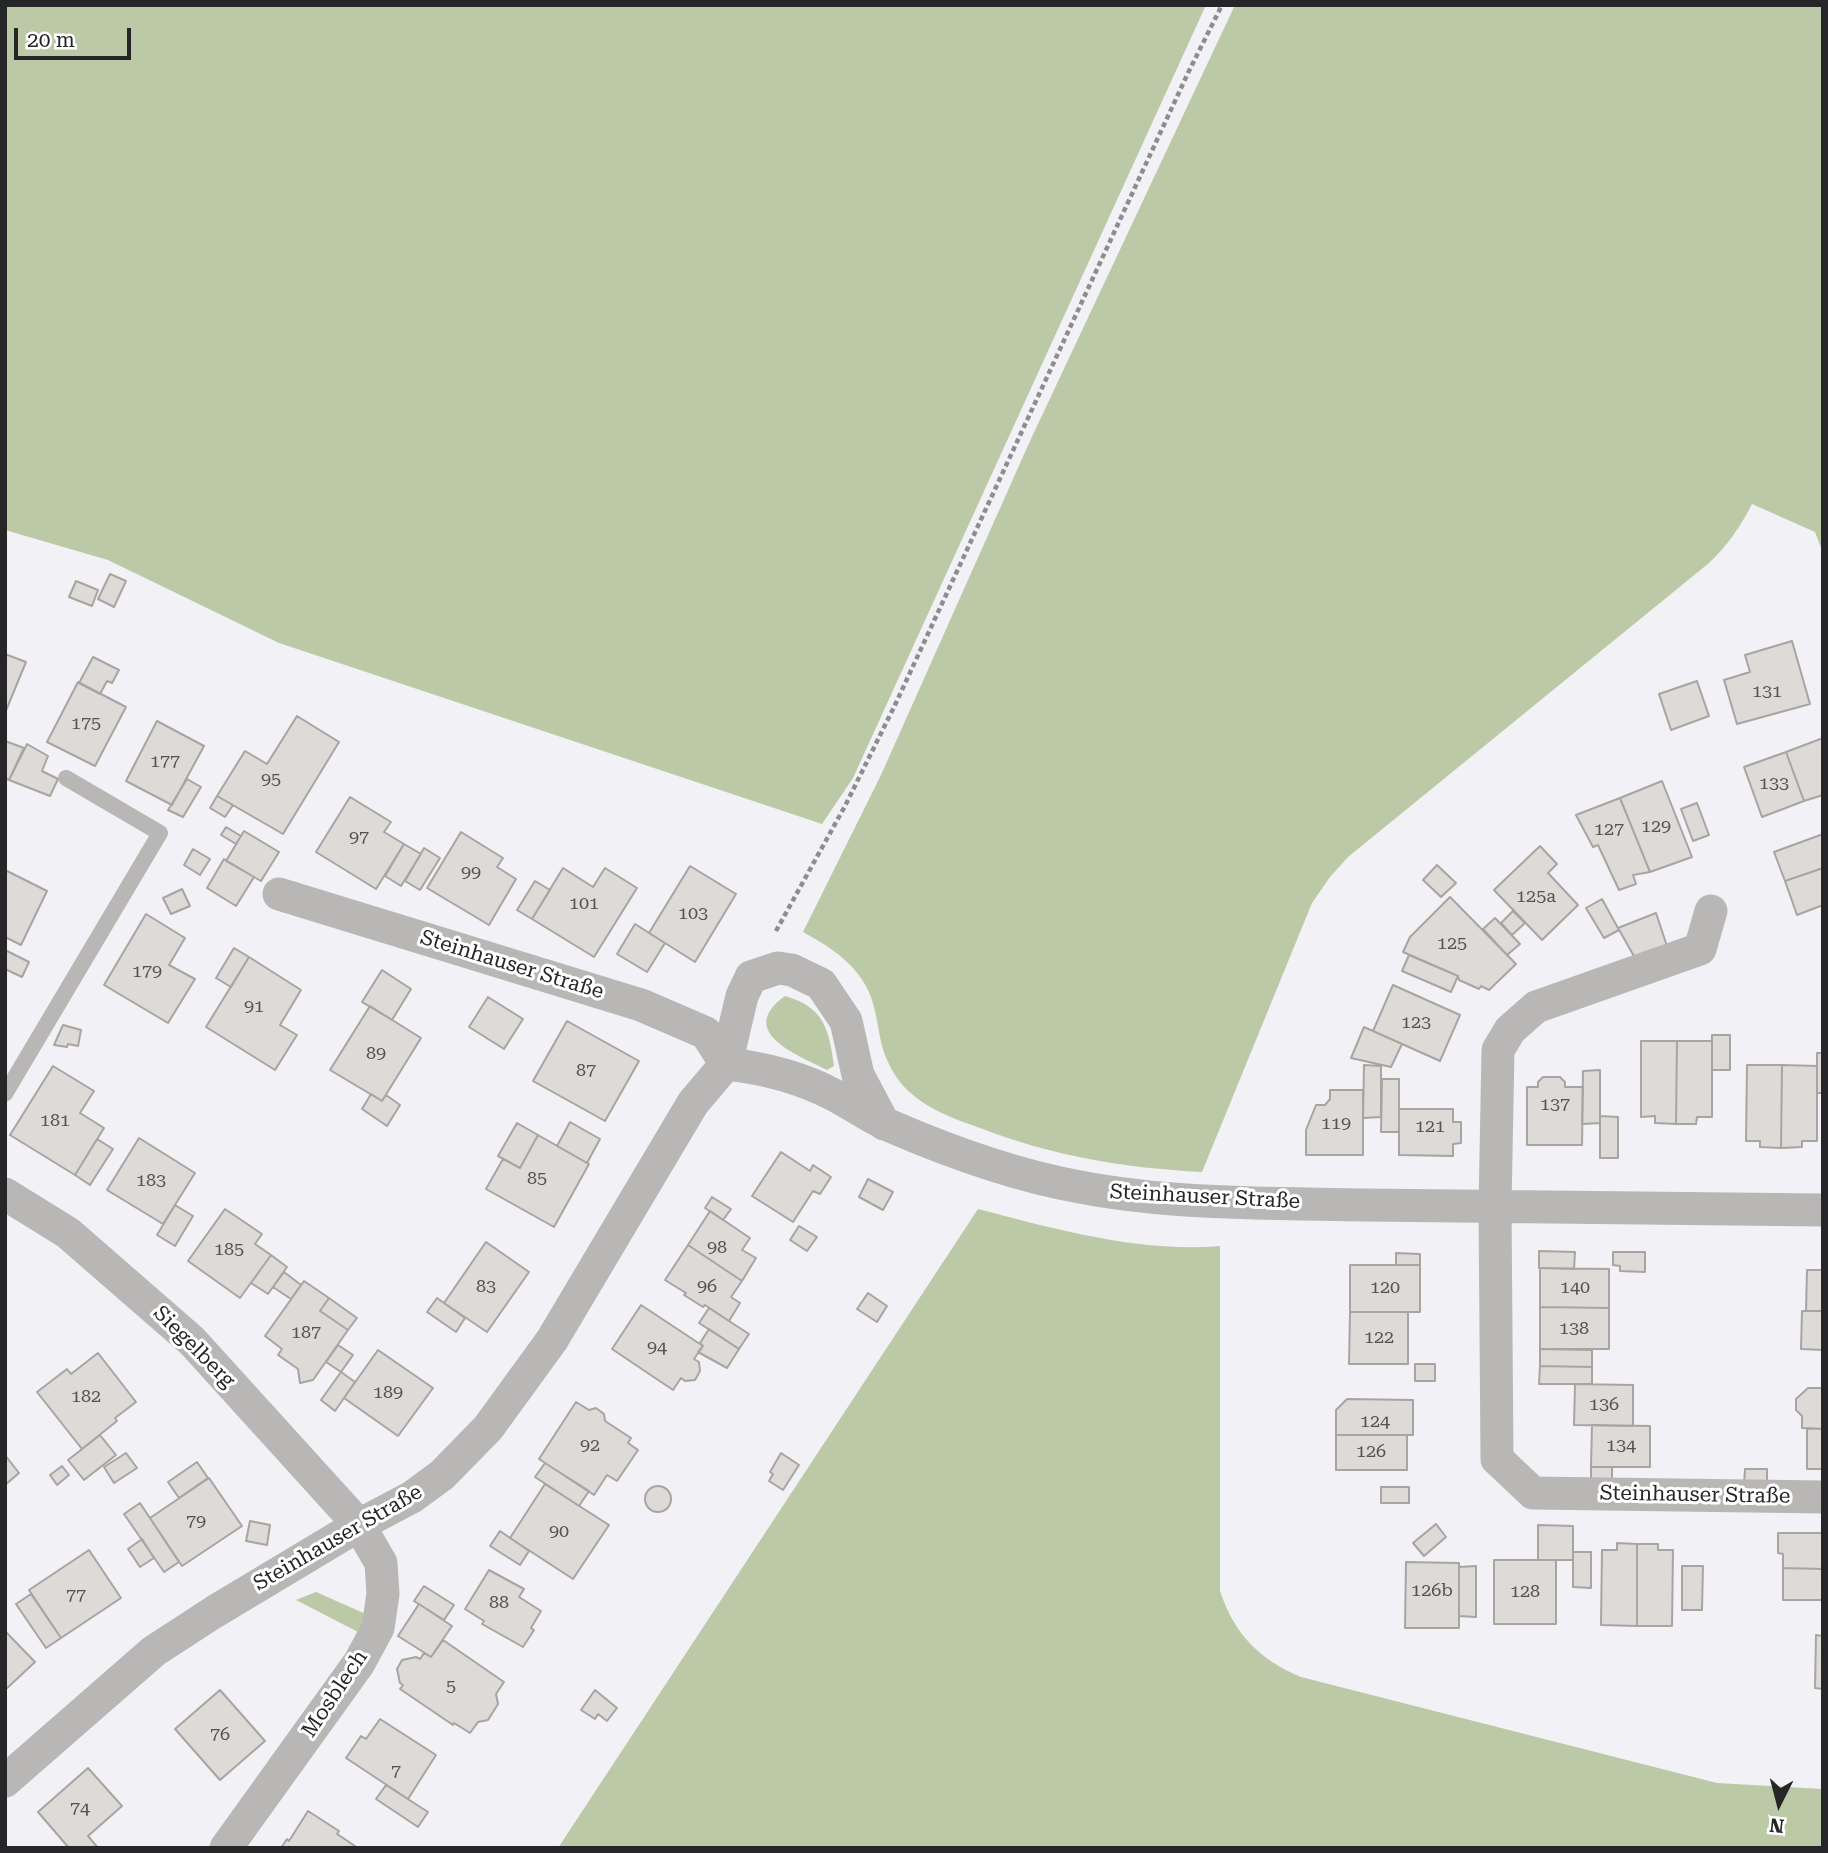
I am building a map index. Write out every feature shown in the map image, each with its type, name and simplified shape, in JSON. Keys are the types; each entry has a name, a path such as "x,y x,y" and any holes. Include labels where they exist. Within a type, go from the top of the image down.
{"street":[{"name":"Steinhauser Straße","path":"279,894 641,1005 706,1033 726,1064"},
{"name":"Steinhauser Straße","path":"1711,911 1700,949 1536,1007 1510,1030 1499,1050 1496,1071 1495,1207 1497,1459 1533,1493 1823,1497"},
{"path":"751,976 778,968 821,984 846,1021 859,1075 884,1124"},
{"name":"Steinhauser Straße","path":"5,1781 154,1651 359,1525 412,1497 442,1475 488,1428 552,1340 693,1103 726,1064 742,996 751,976"},
{"name":"Steinhauser Straße","path":"726,1064 754,1067 799,1079 832,1094 884,1124 1001,1169 1077,1187 1144,1198 1495,1207 1823,1210"},
{"name":"Siegelberg","path":"5,1194 68,1233 192,1340 359,1525"},
{"name":"Mosblech","path":"226,1848 359,1663 378,1628 383,1594 381,1563 359,1525"}],"lane":[{"path":"5,1094 160,833 66,778"}],"path":[{"path":"751,976 839,817 895,705 1222,5"}],"green space":[{"path":"5,5 1206,5 853,778 822,824 279,643 108,560 5,530"},
{"path":"1235,5 1823,5 1823,553 1815,532 1752,504 1733,535 1709,563 1348,857 1312,903 1202,1172 1117,1164 1062,1153 1007,1138 952,1118 926,1105 895,1076 881,1043 875,1011 865,984 838,954 803,932 881,775 1030,441"},
{"path":"785,996 808,1006 822,1021 830,1041 834,1066 827,1070 801,1057 776,1041 769,1031 766,1021 771,1009"},
{"path":"978,1209 1129,1243 1220,1246 1220,1591 1241,1633 1261,1654 1301,1677 1717,1783 1823,1789 1823,1848 558,1848"},
{"path":"316,1592 368,1615 360,1633 296,1600"}],"building":[{"path":"110,574 126,581 114,607 98,599"},
{"path":"76,581 98,590 92,606 69,597"},
{"path":"1792,641 1810,704 1737,724 1724,680 1750,672 1745,655"},
{"path":"5,654 26,662 5,713"},
{"path":"93,657 119,670 112,683 107,681 100,694 79,683"},
{"path":"1697,681 1709,716 1671,730 1659,694"},
{"path":"78,682 126,707 95,766 47,742"},
{"path":"297,716 339,742 283,834 217,796 245,751 267,764"},
{"path":"157,721 204,746 172,805 126,781"},
{"path":"1823,738 1823,795 1804,801 1786,752"},
{"path":"5,741 24,748 9,780 5,778"},
{"path":"27,744 48,756 42,771 58,779 50,796 9,780"},
{"path":"1786,752 1804,801 1762,817 1744,767"},
{"path":"187,779 201,787 183,817 168,810"},
{"path":"1662,781 1692,857 1650,872 1620,798"},
{"path":"217,796 233,805 225,817 210,808"},
{"path":"350,797 391,822 384,832 404,844 376,889 316,852"},
{"path":"1620,798 1650,872 1633,875 1636,884 1619,890 1598,845 1593,847 1576,815"},
{"path":"1697,803 1709,835 1693,841 1681,809"},
{"path":"226,827 241,836 236,844 221,835"},
{"path":"244,831 279,852 261,881 226,861"},
{"path":"461,832 503,858 497,867 516,879 489,925 427,888"},
{"path":"1823,834 1823,868 1785,881 1774,852"},
{"path":"404,844 421,854 401,886 385,876"},
{"path":"1540,846 1557,864 1548,873 1578,905 1542,940 1494,890"},
{"path":"424,848 440,858 420,890 405,881"},
{"path":"193,849 210,859 200,875 184,865"},
{"path":"224,859 254,877 236,906 207,888"},
{"path":"1437,865 1456,883 1441,897 1423,880"},
{"path":"690,866 736,894 695,962 649,933"},
{"path":"563,868 593,887 605,868 637,888 594,957 532,919"},
{"path":"1823,868 1823,905 1797,915 1785,881"},
{"path":"5,870 47,891 21,945 5,937"},
{"path":"535,881 550,890 532,919 517,910"},
{"path":"182,889 190,906 171,914 163,898"},
{"path":"1450,897 1516,964 1489,990 1481,986 1479,989 1459,980 1458,976 1403,952 1410,937"},
{"path":"1602,899 1619,930 1604,938 1586,908"},
{"path":"1513,911 1525,923 1512,935 1501,923"},
{"path":"1656,913 1667,946 1635,958 1618,928"},
{"path":"146,914 185,938 169,965 195,979 168,1023 104,985"},
{"path":"1495,918 1520,944 1507,955 1483,929"},
{"path":"635,924 665,943 647,972 617,954"},
{"path":"234,948 249,957 231,987 216,978"},
{"path":"5,950 29,962 22,977 5,969"},
{"path":"1409,955 1458,976 1451,992 1402,971"},
{"path":"249,957 301,990 280,1025 297,1035 275,1070 206,1027"},
{"path":"382,970 411,989 392,1020 362,1002"},
{"path":"1393,985 1460,1015 1440,1061 1373,1031"},
{"path":"488,997 523,1019 504,1049 469,1027"},
{"path":"370,1006 421,1038 382,1101 330,1070"},
{"path":"567,1021 639,1061 605,1121 533,1081"},
{"path":"63,1025 81,1030 78,1046 54,1045"},
{"path":"1364,1027 1402,1044 1391,1067 1351,1058"},
{"path":"1712,1035 1730,1035 1730,1070 1712,1070"},
{"path":"1641,1041 1677,1041 1676,1124 1655,1123 1655,1116 1641,1117"},
{"path":"1677,1041 1712,1041 1712,1117 1697,1117 1696,1124 1676,1124"},
{"path":"1817,1053 1823,1053 1823,1093 1817,1093"},
{"path":"1364,1065 1381,1066 1381,1117 1363,1118"},
{"path":"1747,1065 1782,1065 1781,1148 1760,1147 1760,1141 1746,1141"},
{"path":"1782,1065 1817,1066 1817,1141 1802,1141 1802,1147 1781,1148"},
{"path":"53,1066 94,1091 80,1113 104,1128 75,1175 10,1135"},
{"path":"1600,1070 1600,1123 1582,1124 1583,1071"},
{"path":"1543,1077 1560,1077 1565,1082 1565,1087 1583,1087 1582,1145 1527,1145 1527,1087 1538,1087 1538,1082"},
{"path":"1382,1079 1399,1079 1399,1132 1381,1132"},
{"path":"1330,1090 1363,1090 1363,1155 1306,1155 1306,1130 1316,1105 1325,1105 1330,1099"},
{"path":"371,1094 382,1101 386,1095 400,1105 387,1126 362,1109"},
{"path":"1399,1109 1453,1109 1453,1122 1461,1122 1461,1143 1453,1144 1453,1156 1399,1155"},
{"path":"1600,1116 1618,1117 1618,1158 1600,1158"},
{"path":"570,1122 600,1139 587,1163 557,1146"},
{"path":"517,1123 538,1135 520,1168 498,1156"},
{"path":"538,1135 589,1164 554,1227 486,1189 503,1159 520,1168"},
{"path":"139,1138 195,1173 163,1224 107,1190"},
{"path":"97,1139 113,1149 90,1185 75,1175"},
{"path":"781,1152 810,1171 813,1165 831,1177 820,1194 813,1191 793,1222 752,1196"},
{"path":"868,1179 893,1192 883,1210 859,1197"},
{"path":"712,1197 731,1209 723,1220 705,1208"},
{"path":"175,1205 193,1216 175,1246 157,1235"},
{"path":"225,1209 262,1234 255,1244 271,1255 240,1298 188,1261"},
{"path":"710,1211 750,1238 742,1250 756,1258 742,1281 688,1245"},
{"path":"799,1226 817,1237 807,1251 790,1240"},
{"path":"486,1242 529,1272 487,1332 444,1303"},
{"path":"688,1245 742,1281 731,1297 740,1303 729,1321 684,1295 686,1293 665,1280"},
{"path":"1539,1251 1575,1252 1574,1269 1539,1268"},
{"path":"1613,1252 1645,1252 1645,1272 1620,1271 1620,1266 1613,1265"},
{"path":"1396,1253 1420,1254 1420,1265 1396,1265"},
{"path":"271,1255 287,1267 268,1294 251,1283"},
{"path":"1350,1265 1420,1265 1420,1312 1350,1312"},
{"path":"1540,1268 1609,1269 1609,1308 1540,1307"},
{"path":"1807,1270 1823,1270 1823,1311 1806,1311"},
{"path":"284,1272 301,1285 291,1299 273,1287"},
{"path":"304,1281 329,1298 320,1311 348,1330 313,1380 300,1383 298,1369 278,1355 282,1349 265,1336"},
{"path":"868,1293 887,1306 877,1322 857,1309"},
{"path":"329,1298 357,1318 348,1330 320,1311"},
{"path":"437,1298 465,1318 456,1332 427,1312"},
{"path":"641,1305 703,1346 694,1359 699,1362 700,1371 695,1380 685,1381 681,1378 673,1390 612,1349"},
{"path":"1540,1307 1609,1308 1609,1349 1540,1349"},
{"path":"709,1308 749,1334 739,1349 699,1323"},
{"path":"1802,1311 1823,1311 1823,1350 1801,1349"},
{"path":"1350,1312 1408,1312 1408,1364 1349,1364"},
{"path":"709,1329 739,1349 727,1368 698,1352"},
{"path":"338,1345 353,1355 341,1372 326,1362"},
{"path":"1540,1349 1592,1350 1592,1367 1540,1366"},
{"path":"378,1350 433,1388 398,1436 344,1398"},
{"path":"98,1353 136,1402 82,1449 37,1392 67,1369 71,1374"},
{"path":"1415,1364 1435,1364 1435,1381 1415,1381"},
{"path":"1540,1366 1592,1367 1592,1384 1539,1384"},
{"path":"341,1372 355,1382 335,1411 321,1400"},
{"path":"1575,1384 1633,1385 1633,1426 1574,1425"},
{"path":"1808,1388 1823,1388 1823,1429 1802,1428 1802,1416 1796,1410 1796,1399"},
{"path":"1347,1399 1413,1400 1413,1435 1336,1435 1336,1410"},
{"path":"576,1402 589,1410 596,1408 604,1414 605,1421 631,1438 628,1443 638,1450 617,1481 607,1475 594,1495 539,1459"},
{"path":"1592,1425 1650,1426 1650,1467 1591,1467"},
{"path":"1807,1428 1823,1429 1823,1469 1807,1469"},
{"path":"100,1435 116,1455 84,1480 68,1460"},
{"path":"1336,1435 1407,1435 1407,1470 1336,1470"},
{"path":"126,1453 137,1468 114,1483 104,1467"},
{"path":"781,1453 799,1465 783,1490 769,1481 773,1474 770,1472"},
{"path":"5,1455 19,1473 5,1485"},
{"path":"197,1462 208,1478 179,1498 168,1482"},
{"path":"545,1463 589,1491 579,1506 535,1477"},
{"path":"62,1466 69,1475 57,1485 50,1475"},
{"path":"1591,1467 1612,1467 1612,1484 1591,1484"},
{"path":"1745,1469 1767,1469 1767,1485 1744,1485"},
{"path":"209,1478 242,1526 182,1566 150,1518"},
{"path":"545,1484 609,1525 573,1579 510,1538"},
{"path":"658,1486 667,1490 671,1499 667,1508 658,1512 649,1508 645,1499 649,1490"},
{"path":"1381,1487 1409,1487 1409,1503 1381,1503"},
{"path":"140,1503 179,1562 164,1572 124,1514"},
{"path":"250,1521 270,1525 267,1545 246,1541"},
{"path":"1436,1524 1446,1537 1424,1556 1413,1543"},
{"path":"1538,1525 1573,1526 1573,1560 1538,1560"},
{"path":"500,1531 529,1551 520,1565 490,1546"},
{"path":"1778,1533 1823,1533 1823,1569 1783,1568 1783,1554 1778,1553"},
{"path":"142,1539 154,1558 140,1567 128,1549"},
{"path":"1617,1543 1637,1544 1637,1626 1601,1625 1602,1550 1617,1550"},
{"path":"1637,1544 1658,1544 1658,1550 1673,1550 1672,1626 1637,1626"},
{"path":"89,1550 121,1598 61,1638 29,1590"},
{"path":"1573,1552 1591,1552 1591,1588 1573,1587"},
{"path":"1494,1560 1556,1560 1556,1624 1494,1624"},
{"path":"1406,1562 1459,1563 1459,1628 1405,1628"},
{"path":"1476,1566 1476,1617 1459,1616 1459,1567"},
{"path":"1682,1566 1703,1566 1702,1610 1682,1610"},
{"path":"1783,1568 1823,1569 1823,1600 1783,1600"},
{"path":"489,1570 524,1589 519,1597 541,1611 531,1628 534,1630 523,1647 482,1624 484,1621 465,1609"},
{"path":"424,1586 454,1605 444,1620 414,1601"},
{"path":"31,1594 61,1638 46,1648 16,1604"},
{"path":"419,1604 452,1626 431,1657 398,1636"},
{"path":"5,1631 35,1662 5,1690"},
{"path":"1816,1635 1823,1636 1823,1689 1815,1688"},
{"path":"443,1640 504,1682 496,1694 498,1704 488,1720 478,1722 470,1733 454,1723 453,1725 400,1689 403,1685 400,1683 397,1669 402,1660 416,1657 420,1659 424,1653 431,1657"},
{"path":"220,1690 265,1741 220,1780 175,1729"},
{"path":"595,1690 617,1708 607,1721 598,1714 595,1719 581,1710"},
{"path":"380,1719 436,1755 408,1799 346,1758 361,1736 366,1739"},
{"path":"88,1768 122,1806 88,1836 98,1848 69,1848 38,1812"},
{"path":"386,1785 428,1812 418,1827 376,1799"},
{"path":"308,1811 339,1831 337,1834 355,1846 281,1848 287,1839 289,1841"}]}
